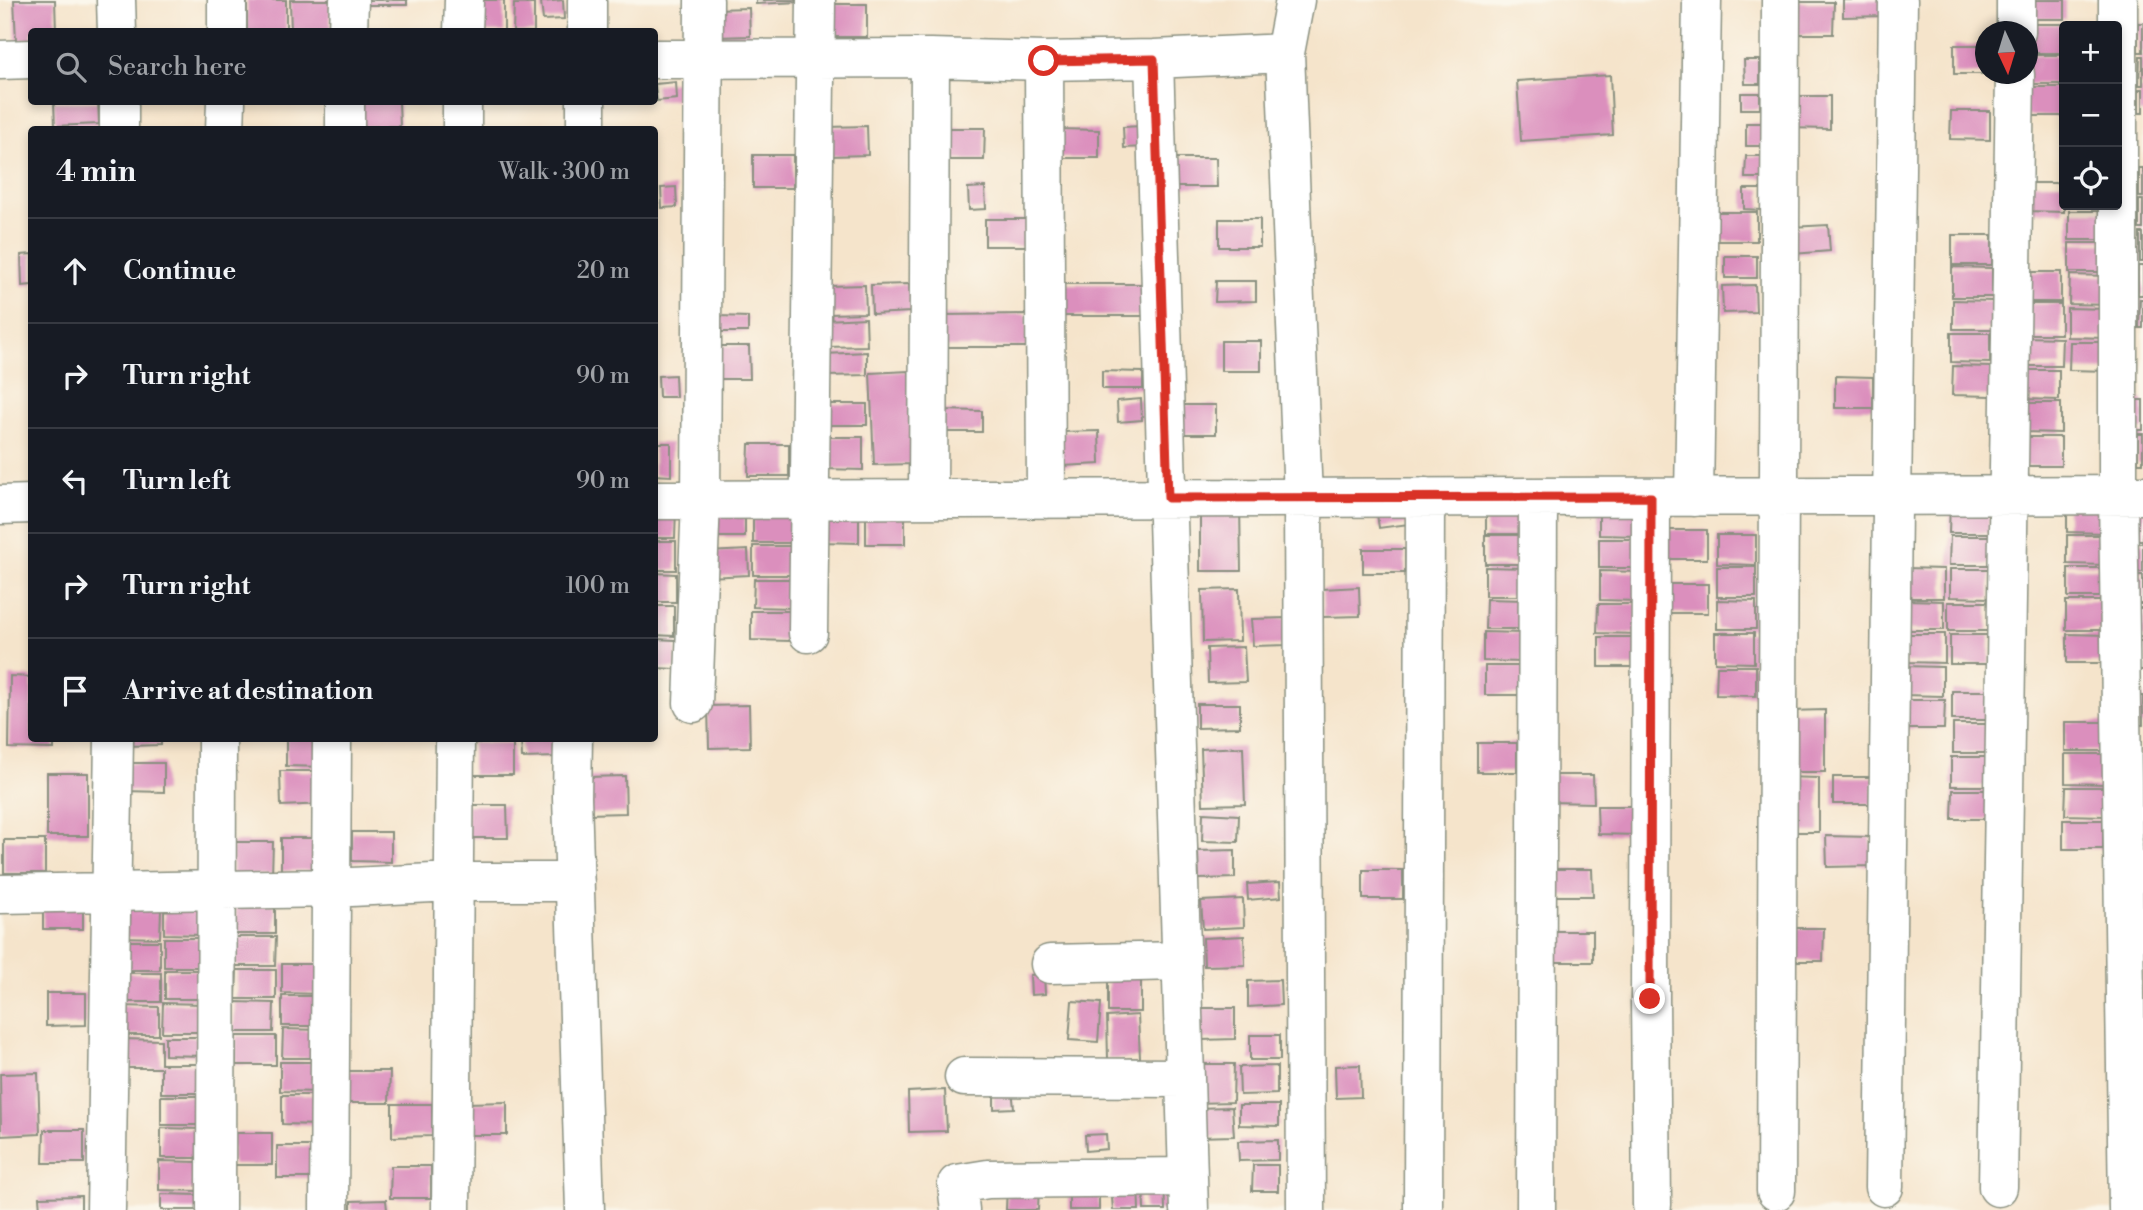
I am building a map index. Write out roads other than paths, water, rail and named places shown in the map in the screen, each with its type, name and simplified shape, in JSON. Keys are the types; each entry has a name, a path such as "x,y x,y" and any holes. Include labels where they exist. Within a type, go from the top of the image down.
{"street":[{"path":"116,0 117,28"},
{"path":"227,0 227,28"},
{"path":"348,28 349,0"},
{"path":"463,28 464,0"},
{"path":"587,0 587,28"},
{"path":"692,703 701,500 704,0"},
{"path":"808,632 816,0"},
{"path":"1295,0 1285,53 1303,498 1306,1210"},
{"path":"1694,497 1702,0"},
{"path":"1776,1191 1780,0"},
{"path":"1884,1187 1898,0"},
{"path":"2016,0 2016,21"},
{"path":"2118,0 2130,495 2128,1210"},
{"path":"658,59 930,58 1044,61 1285,53"},
{"path":"928,499 930,58"},
{"path":"0,60 28,59"},
{"path":"960,1210 957,1184 988,1179 1188,1194 1154,59"},
{"path":"1044,61 1046,499"},
{"path":"1998,1187 2015,84"},
{"path":"118,105 118,126"},
{"path":"225,126 226,105"},
{"path":"345,105 345,126"},
{"path":"462,105 462,126"},
{"path":"586,105 586,126"},
{"path":"658,500 2130,495"},
{"path":"1423,1210 1425,497"},
{"path":"1536,1209 1538,497"},
{"path":"1651,497 1652,1205"},
{"path":"0,505 28,504"},
{"path":"106,1210 114,742"},
{"path":"216,1210 217,742"},
{"path":"328,1210 332,742"},
{"path":"451,1210 455,742"},
{"path":"573,742 572,797 585,1210"},
{"path":"0,894 331,888 453,882 575,883"},
{"path":"1050,964 1181,961"},
{"path":"964,1077 1185,1078"}]}
